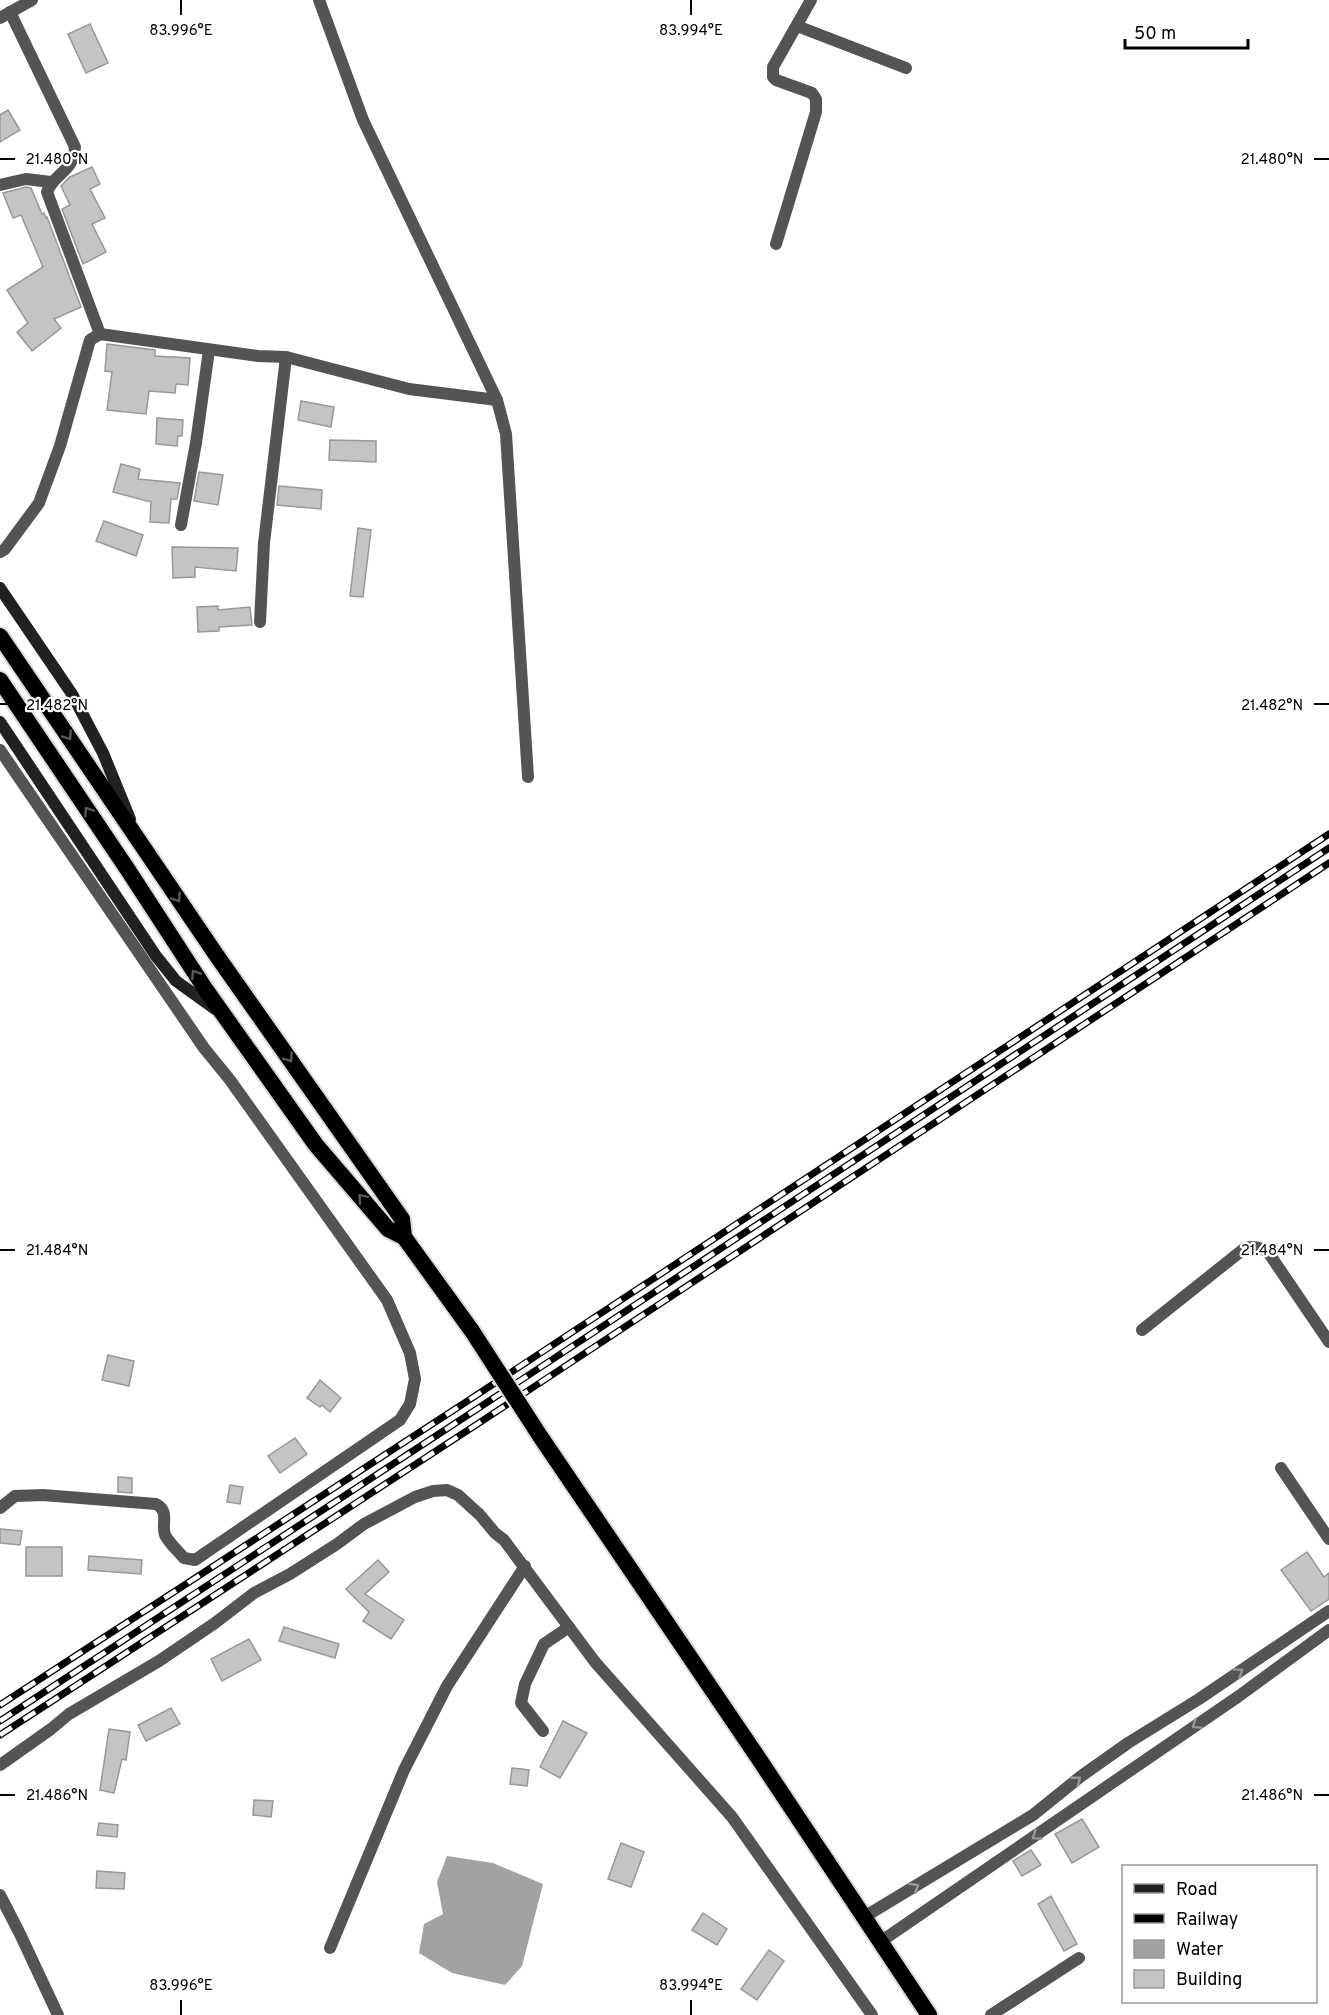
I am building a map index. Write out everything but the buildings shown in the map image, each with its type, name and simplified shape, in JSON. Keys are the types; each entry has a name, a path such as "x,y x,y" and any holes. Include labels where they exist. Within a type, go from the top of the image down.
{"highway":[{"path":"0,636 217,956 402,1219 404,1237"},
{"path":"0,680 223,1014 316,1145 388,1229 404,1237 472,1331 928,2015"}],"main road":[{"path":"0,588 72,694 103,753 141,844"},
{"path":"0,722 156,956 176,981 223,1014"}],"street":[{"path":"32,0 5,15 75,147 74,159 66,171 51,182 47,192 100,334"},
{"path":"319,0 363,120 497,400 506,434 528,777"},
{"path":"776,244 816,112 816,99 812,93 776,80 773,76 773,67 811,0"},
{"path":"797,26 906,68"},
{"path":"0,185 26,179 51,182"},
{"path":"0,552 5,549 39,503 60,446 90,340 100,334 209,350 286,357 409,389 497,400"},
{"path":"181,525 196,443 209,350"},
{"path":"260,622 264,543 286,357"},
{"path":"0,750 204,1048 230,1080 387,1300 410,1353 414,1379 410,1404 400,1420 195,1560 183,1558 165,1535 163,1510 156,1504 43,1495 15,1496 0,1508"},
{"path":"1143,1330 1245,1248 1253,1246 1268,1252 1329,1342"},
{"path":"1281,1468 1329,1539"},
{"path":"0,1765 51,1730 69,1714 159,1661 254,1593 290,1574 364,1524 415,1497 433,1491 447,1490 458,1495 504,1540 596,1662 732,1817 872,2015"},
{"path":"330,1948 404,1770 447,1686 525,1566"},
{"path":"864,1917 1033,1815 1080,1777 1128,1743 1199,1700 1329,1611"},
{"path":"543,1731 521,1703 525,1684 544,1644 569,1627"},
{"path":"880,1942 1230,1702 1329,1630"},
{"path":"0,1895 58,2015"},
{"path":"991,2015 1079,1958"}],"water":[{"path":"447,1856 493,1863 543,1884 522,1966 505,1985 452,1973 419,1953 424,1924 443,1914 437,1882"}],"railway":[{"path":"0,1705 466,1402 1329,834"},
{"path":"0,1721 1329,848"},
{"path":"0,1735 482,1421 1329,863"}]}
